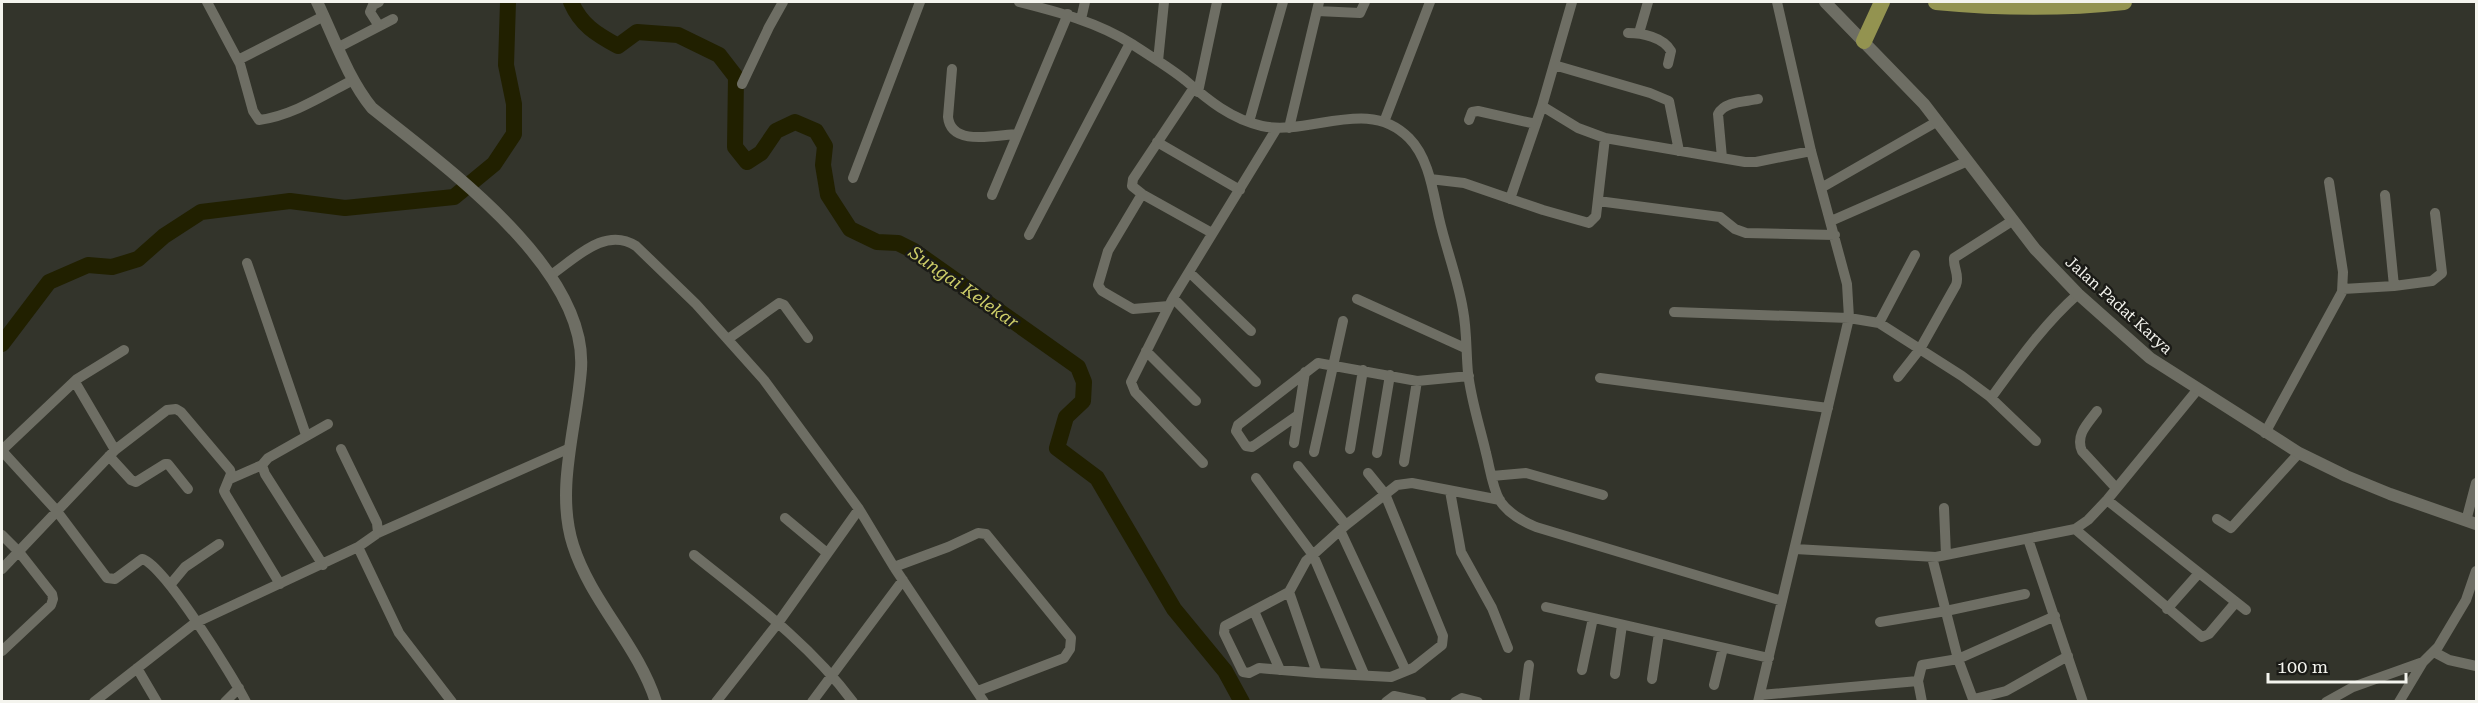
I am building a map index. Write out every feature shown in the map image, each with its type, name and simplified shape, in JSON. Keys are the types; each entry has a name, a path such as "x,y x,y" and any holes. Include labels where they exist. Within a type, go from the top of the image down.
{"main road":[{"path":"1864,41 1882,2"},
{"path":"1936,2 1984,7 2074,7 2124,2"}],"street":[{"path":"317,2 353,80 372,108 474,191 513,228 550,275 567,306 581,348 581,368 567,489 573,544 598,597 644,673 656,702"},
{"path":"379,2 373,5 370,12 379,26"},
{"path":"742,84 783,2"},
{"path":"853,178 920,2"},
{"path":"1019,2 1068,14 1130,43 1158,61 1222,110 1249,122 1289,128 1351,118 1366,118 1384,122 1401,131 1415,145 1430,179 1463,307 1468,376 1500,500 1510,512 1536,527 1782,602"},
{"path":"1081,19 1085,2"},
{"path":"1158,61 1164,2"},
{"path":"1212,233 1134,189 1132,182 1157,142 1195,90 1217,2"},
{"path":"1249,122 1282,2"},
{"path":"1289,128 1318,6 1360,13 1365,2"},
{"path":"1384,122 1430,2"},
{"path":"1510,199 1542,106 1572,2"},
{"path":"1639,33 1648,2"},
{"path":"1777,2 1811,150 1847,284 1849,318 1759,698 1918,681"},
{"name":"Jalan Padat Karya","path":"1825,2 1902,79 1938,121 2012,221 2078,294 2150,357 2299,453 2390,494 2471,522"},
{"path":"211,3 243,72 253,111 259,120 305,104 353,80"},
{"path":"992,195 1068,14"},
{"path":"238,60 324,16"},
{"path":"339,47 393,19"},
{"path":"1628,33 1639,33 1668,46 1671,51 1668,64"},
{"path":"1029,235 1130,43"},
{"path":"1554,65 1650,93 1669,101 1679,151"},
{"path":"952,69 948,117 956,133 967,136 1017,134"},
{"path":"1722,158 1718,114 1721,109 1726,105 1758,99"},
{"path":"1542,106 1578,128 1605,138 1679,151 1756,162 1811,150"},
{"path":"1469,120 1472,112 1478,111 1536,124"},
{"path":"1821,188 1938,121"},
{"path":"1203,463 1132,387 1132,377 1171,302 1277,128"},
{"path":"1430,179 1464,183 1589,223 1596,216 1605,138"},
{"path":"1157,142 1240,190"},
{"path":"1831,221 1968,161"},
{"path":"2265,433 2343,288 2343,272 2329,182"},
{"path":"1142,194 1106,254 1098,285 1110,297 1133,309 1171,302"},
{"path":"2385,195 2394,286"},
{"path":"1598,201 1720,217 1735,229 1746,233 1835,235"},
{"path":"2343,288 2394,286 2432,281 2442,273 2435,213"},
{"path":"1898,377 1920,349 1958,280 1954,258 2012,221"},
{"path":"550,275 602,241 614,238 626,240 636,246 670,279 764,380 859,509 894,567 984,702"},
{"path":"1879,323 1915,255"},
{"path":"247,263 306,435"},
{"path":"1189,272 1251,331"},
{"path":"1991,398 2025,351 2078,294"},
{"path":"1357,299 1465,348"},
{"path":"1171,302 1256,382"},
{"path":"728,339 779,303 784,305 808,338"},
{"path":"1674,312 1849,318 1879,323 1991,398 2036,441"},
{"path":"1314,452 1343,321"},
{"path":"124,350 75,382 2,451 56,510 107,578 115,579 142,559 149,561 170,585 246,702"},
{"path":"1146,351 1196,401"},
{"path":"1298,415 1252,447 1246,446 1236,431 1238,425 1318,363 1335,364 1417,381 1468,376"},
{"path":"1350,449 1364,370"},
{"path":"1294,443 1305,372"},
{"path":"1377,453 1390,375"},
{"path":"1600,378 1828,408"},
{"path":"1404,462 1417,381"},
{"path":"75,382 112,453 131,480 136,482 165,464 188,489"},
{"path":"1795,549 1932,557 2075,529 2088,520 2107,500 2198,389"},
{"path":"2,569 112,453 167,410 176,409 230,470 225,495 280,584"},
{"path":"2097,411 2079,435 2079,444 2082,451 2116,488"},
{"path":"230,479 262,465 268,458 328,424"},
{"path":"94,702 195,623 323,565 358,547 378,532 570,448"},
{"path":"341,449 377,523 378,532"},
{"path":"2217,519 2231,528 2299,453"},
{"path":"262,465 265,474 323,565"},
{"path":"1298,466 1343,528 1406,672"},
{"path":"1368,473 1385,494 1443,640 1439,647 1406,672 1388,678 1364,674 1259,668 1249,673 1243,672 1224,633 1225,626 1289,592 1306,561 1385,494 1404,483 1500,500"},
{"path":"1492,476 1526,473 1603,495"},
{"path":"1256,478 1313,555 1364,674"},
{"path":"2471,522 2476,483"},
{"path":"1450,491 1461,552 1492,608 1508,648"},
{"path":"2107,500 2246,610"},
{"path":"1944,508 1946,555"},
{"path":"716,702 778,623 859,509"},
{"path":"785,518 827,554"},
{"path":"2075,529 2197,635 2205,637 2236,602"},
{"path":"894,567 978,533 986,534 1071,638 1070,649 1064,658 978,691"},
{"path":"2,535 19,552 52,594 53,599 51,605 2,651"},
{"path":"2028,539 2084,702"},
{"path":"170,585 185,567 219,544"},
{"path":"358,547 399,633 452,702"},
{"path":"694,555 778,623 833,675 853,702"},
{"path":"1932,557 1958,659 1974,700 2006,691 2068,657"},
{"path":"2399,702 2423,662 2434,652 2471,601 2476,571"},
{"path":"2167,609 2199,573"},
{"path":"812,702 903,580"},
{"path":"1289,592 1317,672"},
{"path":"1880,622 2025,594"},
{"path":"1546,607 1769,658"},
{"path":"1254,611 1280,670"},
{"path":"1922,702 1918,681 1920,668 1926,663 1958,659 2055,616"},
{"path":"1582,670 1593,618"},
{"path":"1615,674 1622,625"},
{"path":"1652,679 1659,633"},
{"path":"1714,685 1723,648"},
{"path":"2434,652 2448,660 2476,666"},
{"path":"2326,702 2353,687 2423,662"},
{"path":"1524,702 1529,666"},
{"path":"137,668 157,702"},
{"path":"225,702 239,688"},
{"path":"1386,702 1390,696 1394,696 1422,702"},
{"path":"1455,702 1462,698 1478,702"}],"waterway":[{"name":"Sungai Kelekar","path":"2,344 49,282 88,265 112,267 138,259 164,236 201,212 290,201 345,208 454,197 494,164 514,134 514,104 506,65 508,2"},
{"name":"Sungai Kelekar","path":"571,2 579,17 590,28 618,46 637,32 678,35 719,55 736,77 735,147 747,162 761,153 776,131 795,122 816,131 825,146 823,165 828,195 850,229 877,242 898,243 914,251 1078,367 1084,382 1083,401 1066,417 1057,448 1097,478 1174,609 1225,671 1242,702"}]}
